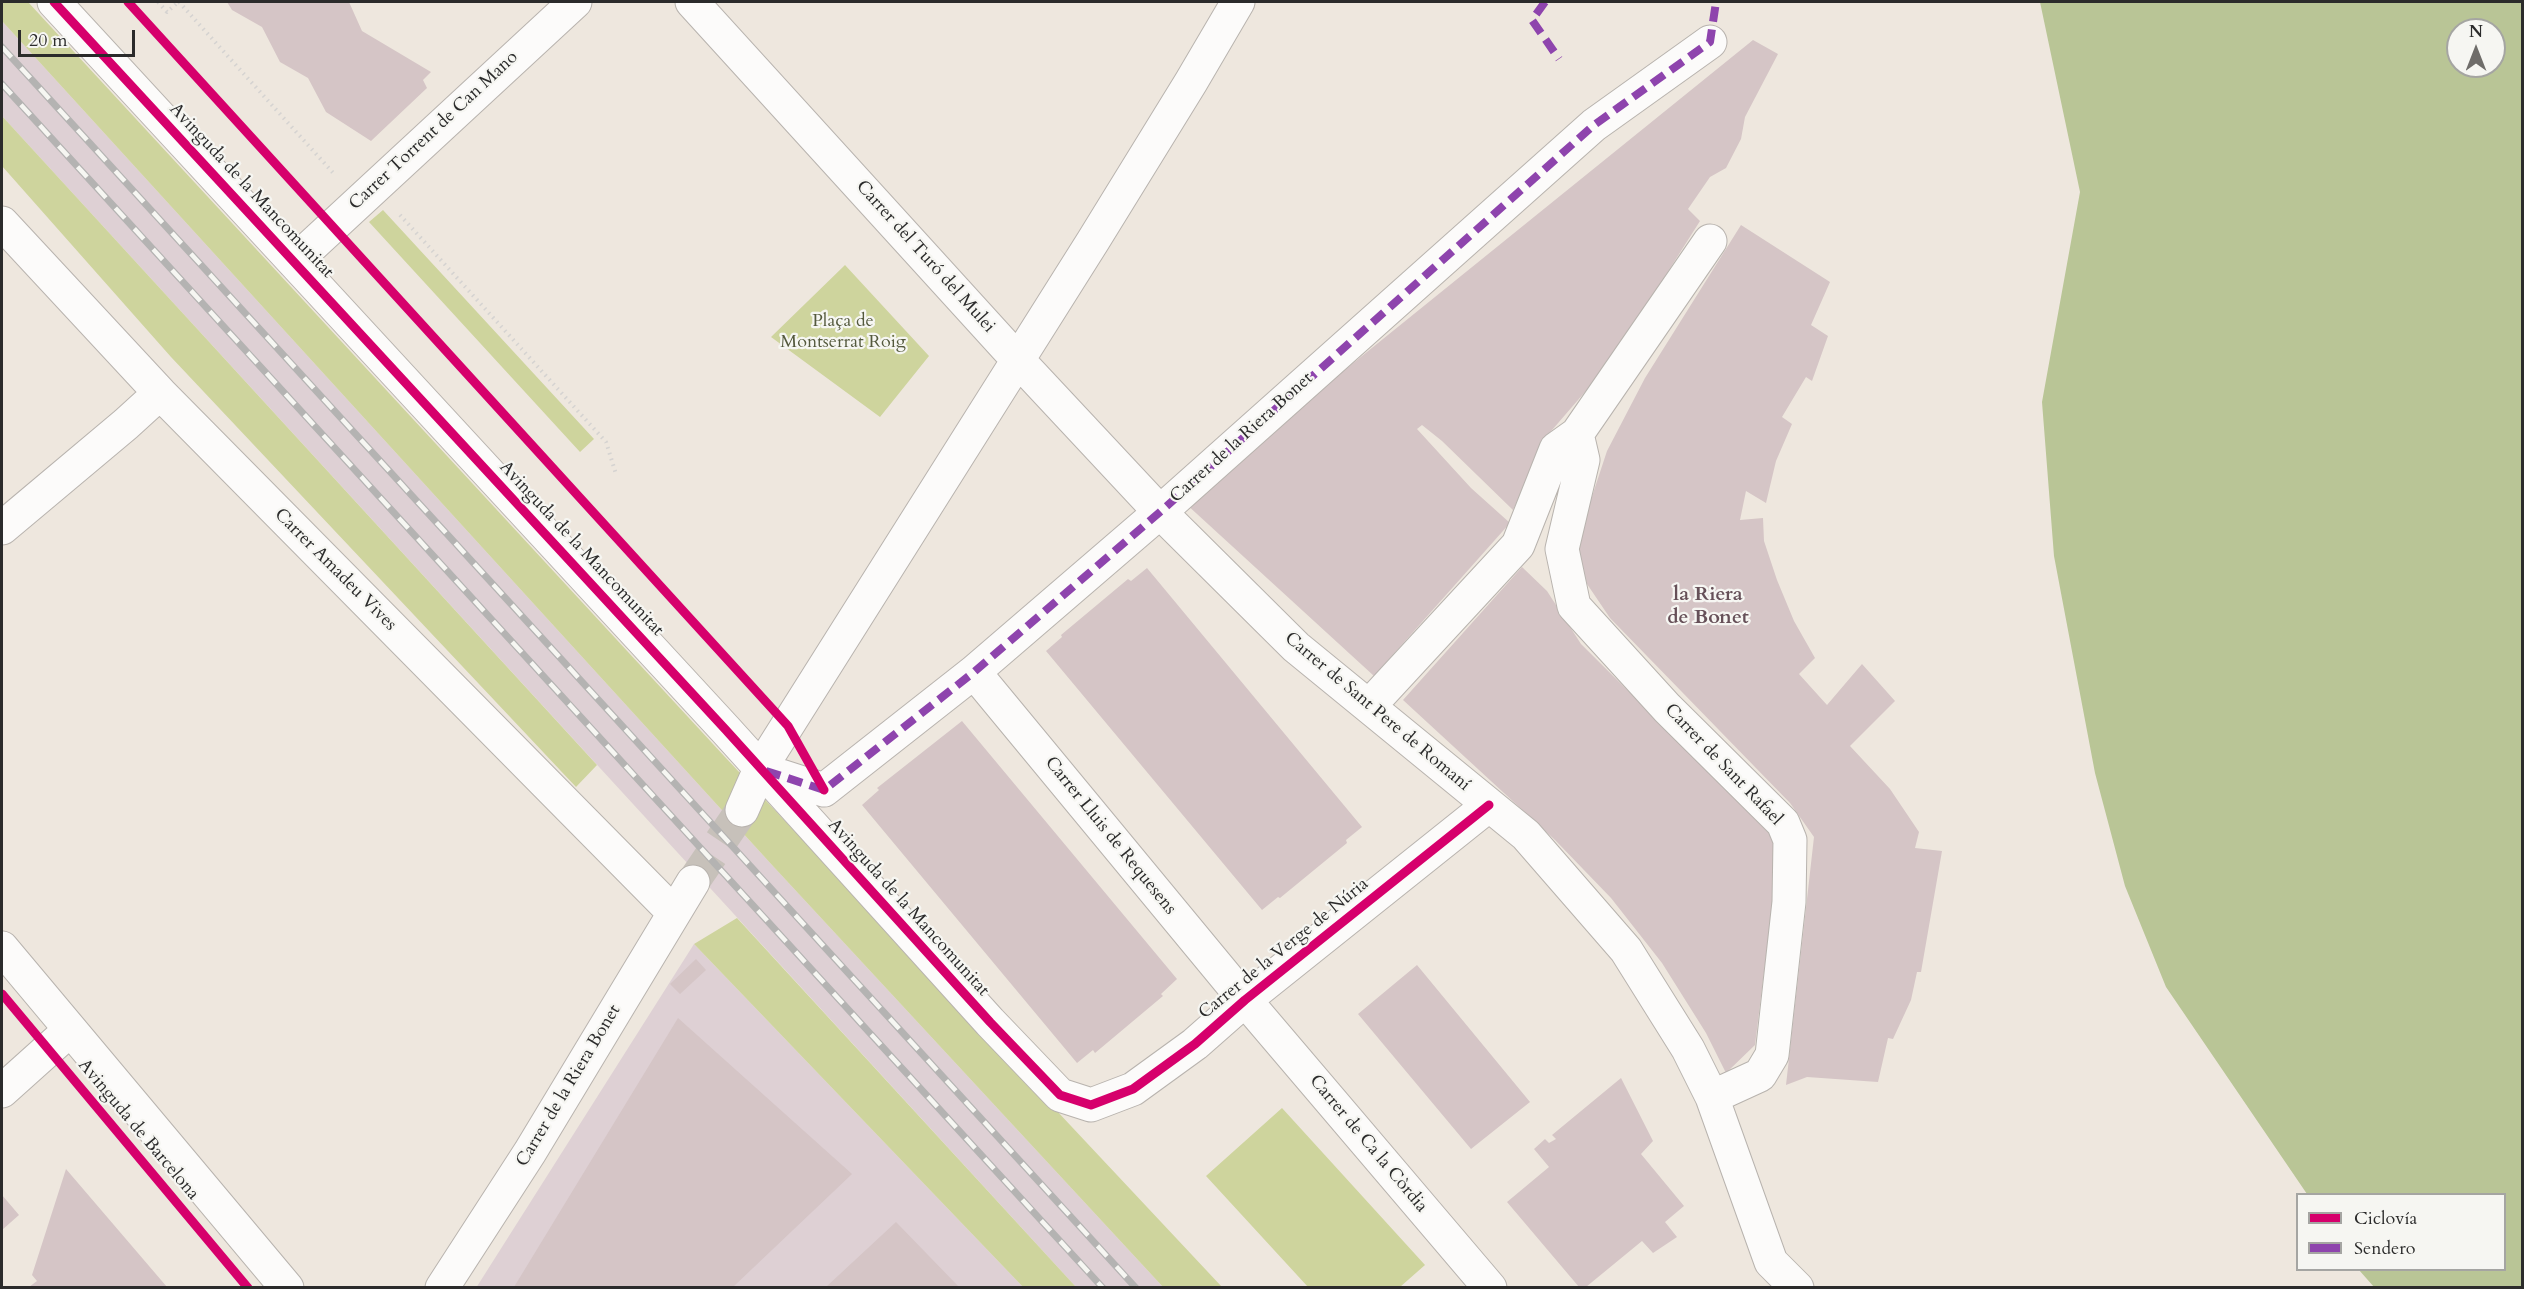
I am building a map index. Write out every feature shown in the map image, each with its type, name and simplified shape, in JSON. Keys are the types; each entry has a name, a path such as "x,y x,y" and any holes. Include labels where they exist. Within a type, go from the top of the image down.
{"street":[{"name":"Avinguda de la Mancomunitat","path":"54,2 990,1022 1060,1095 1091,1105"},
{"name":"Carrer Torrent de Can Mano","path":"294,262 358,200 575,2"},
{"name":"Carrer del Turó del Mulei","path":"692,2 1017,359 1160,512"},
{"path":"742,810 760,769 1173,112 1238,2"},
{"name":"Carrer de la Riera Bonet","path":"760,769 824,790 975,672 1160,512 1594,125 1710,42"},
{"name":"Carrer Amadeu Vives","path":"2,223 160,393 673,912"},
{"path":"1370,705 1518,545 1556,449 1577,434 1710,241"},
{"path":"2,528 160,393"},
{"name":"Carrer de Sant Rafael","path":"1577,434 1583,460 1562,549 1574,606 1667,708 1783,823 1790,840 1789,902 1772,1055 1760,1075 1712,1097"},
{"name":"Carrer de Sant Pere de Romaní","path":"1160,512 1296,647 1370,705 1526,835 1626,950 1688,1049 1712,1097 1771,1262 1797,1287"},
{"name":"Carrer Lluis de Requesens","path":"975,672 1245,1000"},
{"name":"Carrer de la Verge de Núria","path":"1091,1105 1133,1089 1195,1044 1245,1000 1490,805"},
{"name":"Carrer de la Riera Bonet","path":"442,1287 530,1152 693,882"},
{"name":"Avinguda de Barcelona","path":"2,948 287,1287"},
{"name":"Carrer de Ca la Còrdia","path":"1245,1000 1490,1287"},
{"path":"2,1091 70,1030"}],"path":[{"path":"158,2 167,12 179,2 358,200 388,201 606,442 616,474"}],"shaded area":[{"path":"2,21 772,865 1163,1287 1076,1287 2,116"},
{"path":"694,944 1023,1287 476,1288"}],"green space":[{"path":"2,2 28,2 725,757 1222,1287 1163,1287 772,865 2,21"},
{"path":"2040,2 2522,2 2522,1287 2374,1287 2360,1271 2506,1271 2506,1193 2306,1193 2166,987 2125,886 2095,773 2054,556 2042,402 2080,192"},
{"path":"2,116 597,765 576,787 171,357 2,166"},
{"path":"383,210 594,439 580,452 369,222"},
{"name":"Plaça de Montserrat Roig","path":"845,265 929,356 880,417 771,337"},
{"path":"737,918 1076,1287 1023,1287 694,944"},
{"path":"1282,1108 1425,1265 1400,1287 1308,1287 1206,1176"}],"building":[{"path":"227,2 349,2 362,31 431,72 423,80 427,88 371,141 326,112 308,78 280,62 262,27 232,10"},
{"path":"1753,40 1778,54 1745,117 1741,139 1726,168 1710,177 1688,209 1700,221 1610,363 1546,437 1513,510 1442,441 1422,425 1417,429 1471,488 1510,523 1374,676 1185,503 1185,499"},
{"path":"1741,225 1830,282 1811,325 1828,336 1812,381 1806,377 1782,417 1792,424 1776,461 1766,503 1746,491 1740,520 1763,518 1764,541 1777,580 1794,621 1815,658 1799,674 1827,705 1862,664 1895,701 1850,746 1890,789 1919,832 1915,848 1942,851 1921,972 1917,972 1911,1000 1893,1039 1888,1038 1878,1082 1807,1077 1786,1085 1814,837 1790,803 1610,618 1587,584 1576,545 1607,451 1645,378"},
{"path":"1522,567 1547,591 1581,644 1780,842 1755,1045 1726,1073 1706,1033 1662,963 1611,898 1555,840 1403,700"},
{"path":"1147,568 1362,827 1346,840 1347,843 1262,910 1046,651 1062,637 1061,635 1128,579 1131,581"},
{"path":"962,721 1177,979 1161,994 1163,996 1095,1053 1093,1050 1077,1063 862,805 879,790 877,788"},
{"path":"696,959 706,970 680,994 670,984"},
{"path":"1417,965 1530,1102 1471,1149 1358,1014"},
{"path":"678,1018 852,1174 733,1287 514,1287"},
{"path":"1621,1078 1653,1141 1641,1154 1684,1206 1665,1222 1677,1237 1653,1253 1642,1241 1586,1287 1579,1287 1507,1202 1549,1167 1534,1149 1545,1139 1549,1143 1556,1139 1552,1135"},
{"path":"66,1169 167,1287 29,1287 37,1281 32,1275"},
{"path":"2,1195 19,1215 2,1230"},
{"path":"896,1222 959,1287 826,1287"}],"tunnel":[{"path":"693,882 742,810"}],"railway":[{"path":"2,47 1136,1288"},
{"path":"2,84 1103,1288"}],"marked path":[{"path":"1545,2 1532,20 1559,59"},
{"path":"766,771 824,790 974,672 1160,512 1594,125 1710,42 1716,2"}],"cycle path":[{"path":"54,2 725,729 990,1022 1060,1095 1091,1105 1133,1089 1195,1044 1245,1000 1489,805"},
{"path":"128,2 788,726 824,790"},
{"path":"2,994 248,1288"}],"district":[{"name":"la Riera de Bonet","path":"1708,606"}]}
